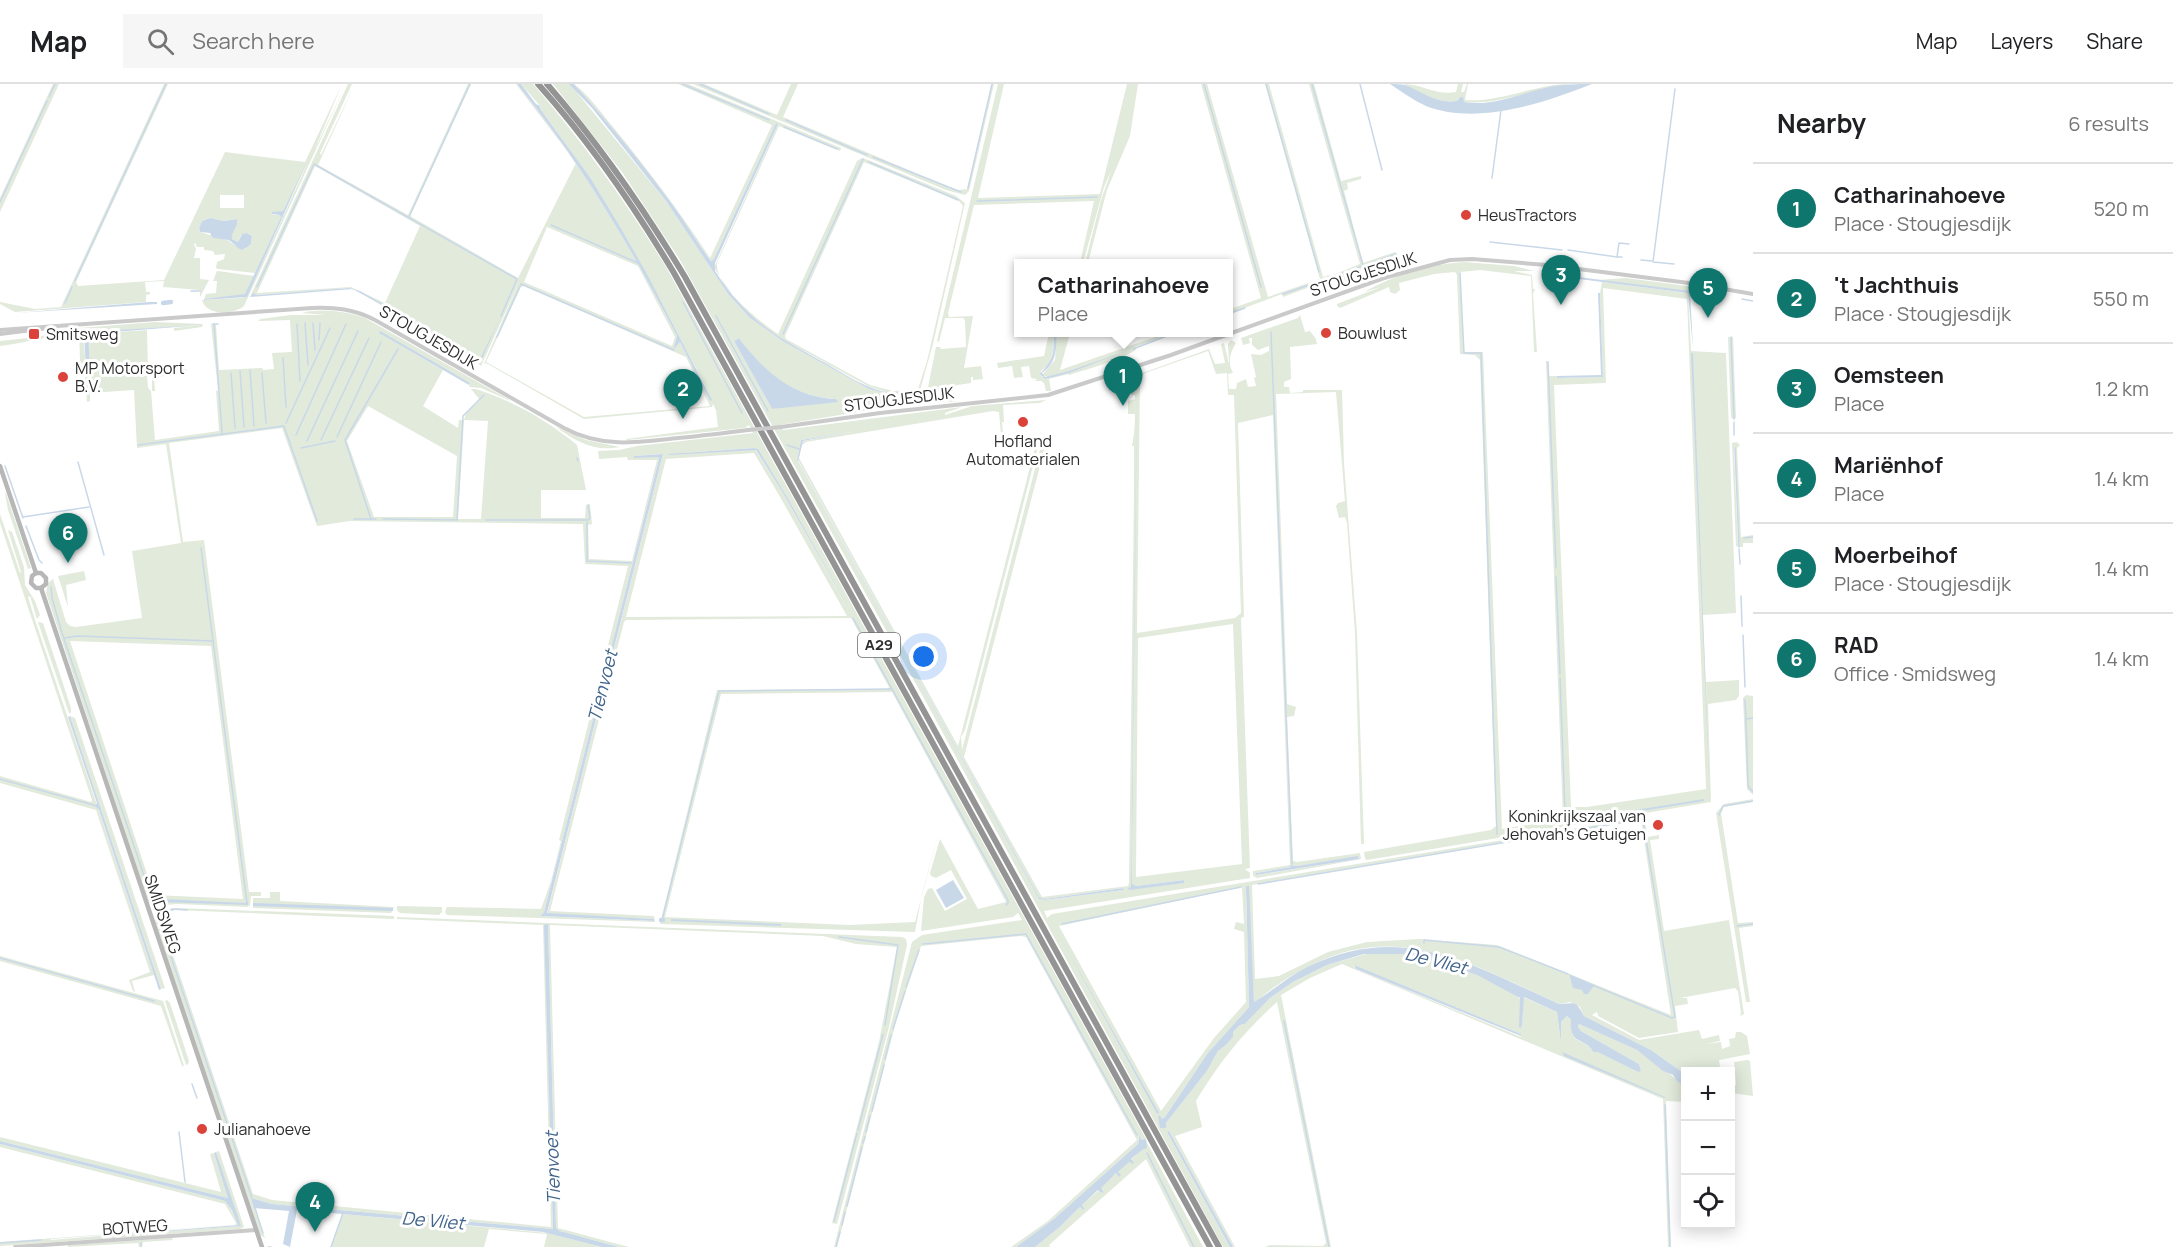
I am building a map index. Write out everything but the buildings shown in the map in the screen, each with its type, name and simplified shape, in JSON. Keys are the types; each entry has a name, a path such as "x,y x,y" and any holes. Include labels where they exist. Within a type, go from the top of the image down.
{"highway":[{"name":"A29","path":"538,84 574,126 618,186 674,273 1210,1247"},
{"name":"A29","path":"548,84 616,171 685,277 1219,1247"}],"main road":[{"path":"0,466 36,573"},
{"path":"36,573 46,578 41,588 34,587 31,583 32,576 36,573"},
{"name":"SMIDSWEG","path":"41,588 262,1247"}],"street":[{"name":"STOUGJESDIJK","path":"1233,333 1384,278 1450,260 1472,259 1547,266 1689,283 1753,294"},
{"name":"STOUGJESDIJK","path":"0,330 312,308 341,308 359,312 375,320 564,428 588,438 628,443 781,427 880,412 1048,394 1221,337"},
{"name":"STOUGJESDIJK","path":"0,334 43,330 59,326"},
{"name":"BOTWEG","path":"15,1247 256,1230"}],"shaded area":[{"path":"53,84 59,84 0,212 0,198"},
{"path":"164,84 168,84 76,282 78,286 164,280 225,152 305,162 342,84 314,151 346,84 244,306 233,311 220,312 209,309 202,300 247,296 308,162 283,211 272,215 281,217 255,273 216,268 217,262 224,259 225,254 215,255 213,251 204,250 204,247 197,247 195,243 194,258 200,258 200,279 209,280 200,297 200,290 163,287 164,281 145,282 146,292 150,292 146,295 146,302 15,312 0,302 35,309 61,307","holes":["220,195 244,195 244,208 220,208","209,218 224,221 237,219 232,239 238,242 241,235 247,233 252,236 251,244 241,249 227,240 200,232 202,221"]},
{"path":"348,84 352,84 321,155 355,84 318,165 408,215 468,84 471,84 410,216 518,278 576,164 642,270 677,336 673,350 680,342 710,401 700,375 618,226 541,107 521,84 533,84 603,172 666,267 1146,1139 1144,1141 1138,1137 1138,1144 1055,1218 1016,1247 1011,1247 1048,1221 1137,1140 1026,937 921,946 896,1022 837,1247 834,1247 912,942 922,935 1022,920 1018,913 1013,917 921,931 924,897 928,889 932,888 945,911 967,899 951,870 936,878 931,876 940,839 978,909 1006,902 892,692 721,694 665,917 849,925 915,922 921,899 915,932 660,924 717,690 888,689 889,687 851,618 626,620 550,911 654,916 655,922 447,915 445,912 447,907 541,909 551,881 561,841 559,840 628,566 585,564 583,524 350,521 317,526 282,428 169,443 183,542 204,540 249,892 261,892 261,896 251,896 248,907 177,904 155,906 148,902 46,593 48,583 53,579 66,622 70,626 142,618 132,551 181,543 166,444 137,448 134,390 90,393 90,401 87,402 84,365 80,361 79,328 155,322 203,324 202,327 174,331 174,328 202,325 83,333 88,390 88,334 147,330 148,371 186,369 187,374 154,377 155,391 152,391 152,375 178,372 147,375 148,388 151,391 155,440 219,431 216,391 218,390 211,324 216,325 219,370 262,368 263,370 274,369 272,353 292,352 290,320 258,321 260,319 291,315 326,315 302,313 309,311 342,312 365,318 513,402 481,388 469,387 470,383 379,333 443,370 423,406 458,428 459,420 464,420 466,413 480,400 471,389 476,389 529,412 554,427 577,445 586,490 541,490 541,518 585,518 586,505 590,504 592,524 588,525 589,559 632,561 657,460 628,460 627,457 599,459 598,451 753,433 749,425 745,428 627,440 718,427 716,410 713,404 712,407 584,419 486,363 484,364 519,282 481,366 472,357 456,348 474,355 363,293 349,288 252,294 249,299","holes":["315,166 420,226 385,303 351,287 257,293","547,227 638,266 675,337 672,346 524,282","524,286 686,357 710,406 584,417 486,362 521,287","368,406 457,456 453,517 374,517 347,441","464,420 488,421 481,519 458,519","754,448 757,449 790,502 853,618 783,493 755,449 668,454","754,453 847,616 626,617 666,459","663,454 547,914 653,919 653,921 540,916 544,912 658,457 634,456","70,641 211,646 243,899 154,895"]},
{"path":"516,84 540,114 568,153"},
{"path":"553,84 570,84 666,201 728,294 750,318 784,342 869,389 892,394 916,391 889,393 868,386 761,325 742,308 732,294 750,313 778,334 857,161 862,158 956,196 965,203 933,344 917,401 780,425 783,430 962,407 945,413 945,415 972,406 1046,400 1040,403 1003,405 1004,446 1002,446 999,412 993,411 806,442 802,445 799,458 958,746 1037,440 1040,439 965,730 961,737 962,750 1043,438 1047,439 964,757 1042,897 1128,886 1129,883 1134,493 1134,446 1132,446 1135,414 1128,414 1128,401 1135,399 1135,395 1131,395 1131,388 1123,388 1123,380 1209,349 1215,364 1225,363 1221,344 1224,343 1229,364 1228,344 1231,340 1236,343 1230,358 1233,373 1228,374 1229,389 1236,389 1237,383 1246,379 1248,387 1256,386 1251,354 1261,355 1269,351 1269,346 1258,350 1252,345 1252,338 1249,338 1250,343 1243,345 1241,338 1298,318 1300,315 1305,332 1310,331 1317,344 1290,347 1291,379 1284,382 1284,387 1289,387 1290,393 1303,392 1303,390 1342,390 1344,463 1357,633 1364,844 1361,844 1355,633 1347,523 1345,517 1339,518 1336,506 1345,501 1336,392 1276,394 1287,704 1296,707 1294,716 1287,717 1293,861 1360,853 1361,859 1257,878 1253,876 1253,871 1290,865 1273,415 1238,423 1244,617 1241,618 1250,868 1245,869 1250,873 1250,878 1044,911 1047,918 1052,914 1644,817 1648,837 1659,835 1659,839 1650,840 1664,931 1729,920 1744,1014 1740,1016 1738,991 1735,988 1680,998 1687,998 1688,1004 1675,1006 1678,1032 1639,1038 1598,1016 1597,1012 1592,1015 1639,1040 1699,1030 1702,1039 1719,1035 1720,1041 1706,1044 1721,1042 1722,1049 1730,1046 1729,1039 1735,1038 1736,1032 1741,1032 1747,1036 1750,1054 1719,1060 1720,1067 1681,1067 1681,1071 1651,1050 1584,1016 1580,1007 1570,1002 1559,1004 1470,964 1440,954 1410,948 1379,947 1348,951 1300,971 1254,1002 1246,886 1249,1007 1207,1054 1165,1117 1162,1119 1160,1115 1158,1116 1162,1128 1166,1128 1166,1123 1207,1071 1218,1051 1233,1037 1233,1032 1240,1025 1245,1024 1270,998 1293,982 1327,965 1366,954 1407,954 1441,962 1513,992 1520,999 1520,1027 1523,997 1557,1012 1561,1044 1561,1022 1567,1016 1571,1020 1571,1029 1575,1038 1586,1044 1593,1052 1598,1051 1636,1071 1641,1070 1639,1064 1581,1031 1579,1024 1637,1050 1681,1083 1681,1102 1666,1101 1671,1247 1668,1247 1663,1099 1342,964 1310,978 1281,995 1331,1247 1265,1247 1270,1245 1323,1246 1326,1243 1277,1002 1233,1048 1196,1101 1202,1127 1175,1136 1235,1247 1169,1131 1167,1132 1230,1247 1223,1247 926,702 680,260 622,172","holes":["864,162 959,201 963,206 927,361 918,389 893,391 870,385 786,339 785,336","739,338 769,372 792,388 819,397 835,399 772,409 734,341","1208,351 1216,374 1227,373 1228,395 1234,395 1241,613 1235,618 1137,633 1140,378 1145,373","851,432 804,441 801,444 798,460 1039,897 1044,899 1123,888 1124,890 1045,900 1039,899 797,460 801,440","1135,597 1132,885 1184,880 1184,882 1129,889 1131,887","1233,624 1242,864 1136,877 1138,638","1641,820 1671,1015 1497,945 1419,939 1367,942 1328,952 1279,976 1255,979 1252,885","1359,857 1257,875 1256,873 1292,865","1242,887 1244,924 1236,922 1234,929 1244,932 1246,1002 1214,1038 1161,1111 1059,926","1055,928 1158,1113 1157,1114","1353,965 1521,1034 1521,1037 1356,969"]},
{"path":"574,84 595,105 639,160 676,208 710,258 772,125 678,84 688,84 841,148 840,151 779,126 717,263 721,278 714,268 778,124 776,123 714,259 711,261 622,140"},
{"path":"693,84 704,84 777,115 791,84 798,84 783,117 958,190 967,189 992,84 994,84 969,191 965,195 946,190"},
{"path":"998,84 1004,84 978,198 1100,194 1127,84 1138,84 1130,136 1107,190 1089,259 1086,259 1101,200 1112,169 1104,187 1084,259 1081,259 1094,201 974,205 948,313 949,317 973,316 964,368 981,366 983,379 973,380 971,377 971,383 945,387 945,392 942,390 938,392 940,399 958,401 936,401 927,392 936,347 941,349 966,347 965,320 945,318 939,342 937,341"},
{"path":"1201,84 1207,84 1268,297 1320,279 1265,84 1269,84 1323,277 1329,275 1331,279 1233,312 1233,308 1261,298"},
{"path":"1309,84 1314,84 1341,181 1361,176 1361,179 1347,183 1348,189 1344,191 1363,263 1395,252 1398,255 1360,269 1362,278 1360,282 1341,288 1333,275 1360,264"},
{"path":"1404,84 1449,93 1456,92 1458,84 1463,84 1461,92 1464,92 1468,84 1465,100 1478,100 1571,84 1477,103 1464,102 1460,97 1457,101 1436,99 1422,95"},
{"path":"1451,263 1514,266 1534,271 1514,271 1532,275 1533,289 1535,289 1533,294 1537,352 1534,352 1531,276 1480,270 1460,272 1464,352 1483,352 1502,829 1563,819 1546,361 1548,361 1549,376 1557,376 1557,378 1603,377 1600,293 1602,282 1688,293 1691,351 1726,353 1736,613 1703,615 1691,353 1707,709 1706,682 1739,680 1739,696 1736,700 1708,704 1711,802 1367,860 1364,852 1491,830 1496,826 1480,360 1475,355 1460,354 1457,275 1455,272 1434,274 1399,283 1400,290 1395,294 1390,292 1389,287 1340,308 1337,306 1337,304 1381,287 1364,292 1387,280 1425,268","holes":["1603,288 1687,299 1706,789 1587,807 1571,807 1554,385 1606,383"]},
{"path":"217,271 254,276 245,295 204,299 206,294 216,293 217,281 213,281"},
{"path":"1626,278 1687,286 1703,291 1691,293 1597,280"},
{"path":"72,328 75,331 76,340 70,337 71,335 0,346 0,341 37,337"},
{"path":"1048,337 1054,337 1049,363 1041,371 1041,376 1046,379 1074,370 1048,377 1042,375 1055,360 1057,337 1069,337 1060,370 1155,337 1164,337 1135,347 1136,350 1112,361 1049,379 1051,391 1046,391 1041,381 1031,378 1029,366 1021,367 1023,377 1014,378 1012,366 998,368 997,363 1044,356"},
{"path":"1728,337 1733,337 1736,418 1733,419 1731,417"},
{"path":"556,427 586,440 620,447 594,447 571,437"},
{"path":"1737,442 1740,445 1737,448 1741,537 1753,535 1753,543 1743,543 1743,547 1739,547 1735,448 1738,547 1736,546 1732,443"},
{"path":"5,493 31,568 28,569 8,510"},
{"path":"0,514 20,573 8,530 12,532 24,567 25,585 40,615 37,619 30,596 28,597 35,620 154,975 132,981 135,992 129,980 150,972 96,810 0,783 0,776 91,802 92,800 0,523"},
{"path":"84,571 86,580 66,585 68,607 58,576"},
{"path":"38,622 43,623 71,713 69,713"},
{"path":"1746,695 1753,696 1753,795 1747,789 1743,698"},
{"path":"70,716 75,718 165,988 161,989"},
{"path":"1753,799 1753,802 1724,807 1721,813 1738,923 1753,922 1753,926 1739,928 1750,1002 1746,1002 1716,813 1724,804"},
{"path":"270,892 280,892 280,901 394,907 391,913 253,908 253,898 270,898"},
{"path":"397,906 442,907 442,912 439,915 400,913"},
{"path":"177,908 394,916 394,919 175,910 160,916 253,1194 272,1200 551,1227 543,925 397,919 397,917 902,937 906,939 907,945 889,1027 837,1224 832,1223 879,1042 897,947 856,944 823,936 550,925 558,1228 629,1247 619,1247 556,1228 548,925 545,925 553,1229 272,1204 251,1198 265,1238 260,1235 155,922 159,913"},
{"path":"0,956 163,1001 184,1066 182,1066 161,1006 0,961"},
{"path":"165,1001 170,1003 189,1061 186,1065"},
{"path":"1750,1061 1753,1096 1735,1094 1734,1062"},
{"path":"0,1137 221,1192 210,1154 214,1153 228,1198 0,1141"},
{"path":"1146,1141 1203,1247 1190,1247 1146,1159 1049,1245 1050,1247 1035,1247 1080,1207 1085,1209 1082,1205 1099,1190 1102,1193 1104,1191 1100,1188 1116,1173 1120,1176 1118,1172 1129,1161 1133,1164 1131,1160 1141,1150 1147,1148"},
{"path":"0,1144 225,1201 232,1210 238,1225 51,1240 240,1226 216,1152 219,1151 244,1227 0,1246 0,1242 235,1225 236,1223 225,1204 0,1147"},
{"path":"342,1214 548,1233 602,1247 544,1247 547,1234 489,1229 484,1247 331,1247"},
{"path":"172,1238 173,1240 143,1242 142,1247 139,1247 138,1243 68,1247 68,1245"}],"water":[{"path":"517,84 521,84 540,106 591,179 648,276 712,400 710,401 680,342 673,350 677,336 604,206 563,144"},
{"path":"569,84 574,84 638,159 711,261 714,259 776,123 778,124 715,263 715,271 727,289 752,316 792,345 874,389 886,392 916,392 890,394 869,389 784,342 750,318 728,294 666,201 592,108"},
{"path":"1390,84 1405,85 1443,101 1457,101 1463,97 1464,102 1486,103 1554,86 1592,84 1532,105 1510,110 1467,114 1446,112 1426,106"},
{"path":"307,162 247,297 204,300 245,294 281,217 272,212 283,211"},
{"path":"210,218 224,221 237,219 232,239 238,242 242,234 247,233 252,236 251,244 241,249 228,240 200,232 202,221"},
{"path":"1578,277 1690,291 1693,349 1688,293 1579,279 1575,284"},
{"path":"353,289 250,297 253,293 256,295"},
{"path":"353,289 480,359 499,320 481,361"},
{"path":"1598,293 1600,293 1603,377 1557,378 1557,376 1601,375"},
{"path":"157,302 157,304 15,313"},
{"path":"202,325 88,334 91,389 87,390 84,332"},
{"path":"380,331 470,383 469,385 379,333"},
{"path":"1054,337 1057,337 1055,355 1051,365 1042,373 1045,377 1132,349 1069,373 1045,379 1040,374 1048,364 1054,346"},
{"path":"739,338 780,380 806,393 836,399 838,402 772,409 734,341"},
{"path":"1691,353 1693,353 1710,799"},
{"path":"1137,380 1132,884 1136,886 1184,880 1184,883 1129,890 1128,888 1131,887"},
{"path":"851,432 803,441 798,461 1039,897 1044,899 1123,888 1124,890 1045,900 1039,899 797,460 801,440"},
{"path":"758,449 790,502 853,617 756,450 668,454"},
{"name":"Tienvoet","path":"663,454 547,913 654,919 654,921 540,916 544,912 659,459 658,457 634,458 634,456"},
{"path":"70,716 161,989 159,990 99,810 95,806 97,803 68,717"},
{"path":"1704,799 1704,801 1567,823 1567,821"},
{"path":"1358,856 1359,859 1256,875 1256,873 1291,865"},
{"path":"953,880 964,898 946,908 936,890"},
{"path":"1246,886 1249,886 1254,1002 1307,967 1342,953 1375,947 1406,948 1436,953 1496,975 1559,1004 1576,1005 1584,1016 1651,1050 1681,1071 1681,1084 1673,1075 1663,1071 1637,1050 1579,1024 1581,1031 1639,1064 1641,1070 1636,1071 1598,1052 1593,1052 1590,1047 1572,1034 1571,1020 1567,1016 1561,1022 1561,1044 1557,1012 1524,997 1522,1025 1521,1028 1519,1027 1520,998 1479,976 1441,962 1407,954 1364,954 1327,965 1293,982 1270,998 1245,1024 1240,1025 1233,1032 1233,1037 1218,1051 1207,1071 1166,1123 1166,1128 1160,1128 1158,1116 1160,1115 1162,1119 1165,1117 1207,1054 1249,1007"},
{"path":"163,899 245,903 248,901 248,905 159,902"},
{"path":"253,903 393,908 393,911 253,906"},
{"path":"671,919 781,924 781,926 671,921"},
{"path":"548,924 556,1228 619,1247 602,1247 543,1232 297,1210 290,1247 283,1244 289,1211 254,1208 251,1198 272,1204 553,1229 544,925"},
{"path":"1055,928 1159,1113 1157,1114"},
{"path":"1354,965 1521,1034 1521,1036 1356,969"},
{"path":"1569,974 1597,987 1593,987 1588,994 1584,994 1582,990 1573,988"},
{"path":"1562,1052 1665,1097 1665,1098 1564,1056"},
{"path":"1169,1131 1233,1247 1230,1247 1167,1132"},
{"path":"1139,1136 1142,1140 1146,1139 1147,1148 1131,1159 1133,1164 1129,1162 1118,1172 1121,1175 1119,1177 1116,1173 1101,1188 1104,1192 1098,1190 1082,1205 1085,1209 1080,1207 1035,1247 1016,1247 1055,1218 1138,1144"},
{"path":"0,1141 228,1198 214,1153 216,1152 241,1226 51,1240 238,1225 232,1210 225,1201 0,1144"}],"waterway":[{"path":"49,97 55,84"},
{"path":"75,281 166,84"},
{"path":"409,217 470,84"},
{"path":"682,84 769,120"},
{"path":"700,84 769,114"},
{"path":"968,188 992,84"},
{"path":"1204,84 1261,287"},
{"path":"1266,84 1319,272"},
{"path":"1312,84 1363,265"},
{"path":"1360,84 1382,170"},
{"path":"1674,264 1653,262 1675,89"},
{"path":"0,202 47,101"},
{"path":"1492,178 1501,110"},
{"path":"786,120 867,155"},
{"path":"784,127 837,149"},
{"path":"873,157 961,192"},
{"path":"783,334 863,159"},
{"path":"869,162 958,200"},
{"path":"257,287 314,164 517,279 501,316"},
{"path":"977,201 1097,197"},
{"path":"551,225 638,263"},
{"path":"1490,242 1562,250"},
{"path":"1622,257 1617,257 1619,243 1629,244"},
{"path":"1568,250 1617,257"},
{"path":"1335,276 1396,254"},
{"path":"1641,260 1652,261"},
{"path":"1460,273 1464,353 1481,353 1497,834"},
{"path":"1283,294 1329,278"},
{"path":"521,284 674,350"},
{"path":"497,337 521,284"},
{"path":"65,303 72,287"},
{"path":"191,291 200,291"},
{"path":"1742,299 1753,301"},
{"path":"163,303 171,302"},
{"path":"683,302 742,413"},
{"path":"1233,312 1245,308"},
{"path":"716,316 768,411"},
{"path":"305,323 308,365"},
{"path":"313,323 315,350"},
{"path":"319,340 320,323"},
{"path":"213,324 218,324"},
{"path":"214,324 222,433"},
{"path":"297,324 300,381"},
{"path":"296,435 346,324"},
{"path":"286,423 330,328"},
{"path":"307,441 358,331"},
{"path":"1271,332 1292,864"},
{"path":"1133,349 1164,337"},
{"path":"1731,337 1734,419"},
{"path":"321,440 369,338"},
{"path":"337,437 381,342"},
{"path":"371,519 345,440 398,349"},
{"path":"283,358 286,407"},
{"path":"1548,362 1556,568"},
{"path":"250,370 254,426"},
{"path":"240,371 244,427"},
{"path":"231,373 235,428"},
{"path":"262,373 266,423"},
{"path":"383,519 457,520 463,416 484,395"},
{"path":"1734,422 1734,435"},
{"path":"138,445 284,426 317,521"},
{"path":"301,448 335,441"},
{"path":"787,445 799,449"},
{"path":"1735,448 1739,547"},
{"path":"78,462 104,555"},
{"path":"5,466 23,518"},
{"path":"486,520 588,520 590,518 588,505"},
{"path":"23,517 89,507"},
{"path":"354,519 376,519"},
{"path":"587,522 587,561 631,563"},
{"path":"26,526 42,563"},
{"path":"1744,538 1753,537"},
{"path":"201,548 213,641"},
{"path":"1739,549 1740,564"},
{"path":"1556,577 1560,674"},
{"path":"51,587 62,633 152,899 156,901"},
{"path":"1741,596 1742,626"},
{"path":"853,618 1008,900 1006,905"},
{"path":"1743,635 1745,687"},
{"path":"64,638 78,636 213,641 247,903"},
{"path":"1560,678 1565,812"},
{"path":"662,920 719,691 891,689"},
{"path":"1745,700 1746,719 1753,718"},
{"path":"1746,719 1748,786 1753,792"},
{"path":"0,779 97,806"},
{"path":"1719,815 1723,806 1753,801"},
{"path":"1258,884 1631,821"},
{"path":"1597,987 1672,1018 1675,1017 1643,821"},
{"path":"1062,924 1241,887"},
{"path":"163,913 173,909 187,910"},
{"path":"158,918 252,1198"},
{"path":"1737,926 1753,924"},
{"path":"923,944 1026,934 1137,1135"},
{"path":"839,937 898,945 885,1025"},
{"name":"De Vliet","path":"1424,943 1424,940 1499,947 1568,974"},
{"path":"906,987 919,950"},
{"path":"0,958 154,1001"},
{"path":"893,1029 905,991"},
{"path":"1284,1021 1329,1247"},
{"path":"858,1130 883,1034"},
{"path":"885,1059 891,1035"},
{"path":"872,1111 884,1065"},
{"path":"192,1084 197,1098"},
{"path":"1665,1105 1670,1247"},
{"path":"866,1132 870,1116"},
{"path":"179,1132 185,1182"},
{"path":"834,1221 857,1133"},
{"path":"863,1143 865,1137"},
{"path":"847,1206 862,1147"},
{"path":"1147,1153 1194,1247"},
{"path":"255,1208 263,1233"},
{"path":"842,1225 845,1212"},
{"path":"331,1247 343,1213"},
{"path":"836,1247 840,1232"},
{"path":"0,1243 41,1240"}],"place":[{"name":"HeusTractors","path":"1466,215"},
{"name":"Oemsteen","path":"1561,305"},
{"name":"Moerbeihof","path":"1708,318"},
{"name":"Bouwlust","path":"1326,333"},
{"name":"Smitsweg","path":"34,334"},
{"name":"MP Motorsport B.V.","path":"63,377"},
{"name":"Catharinahoeve","path":"1123,406"},
{"name":"'t Jachthuis","path":"683,419"},
{"name":"Hofland Automaterialen","path":"1023,422"},
{"name":"RAD","path":"68,563"},
{"name":"Koninkrijkszaal van Jehovah's Getuigen","path":"1658,825"},
{"name":"Julianahoeve","path":"202,1129"},
{"name":"Mariënhof","path":"315,1232"}]}
